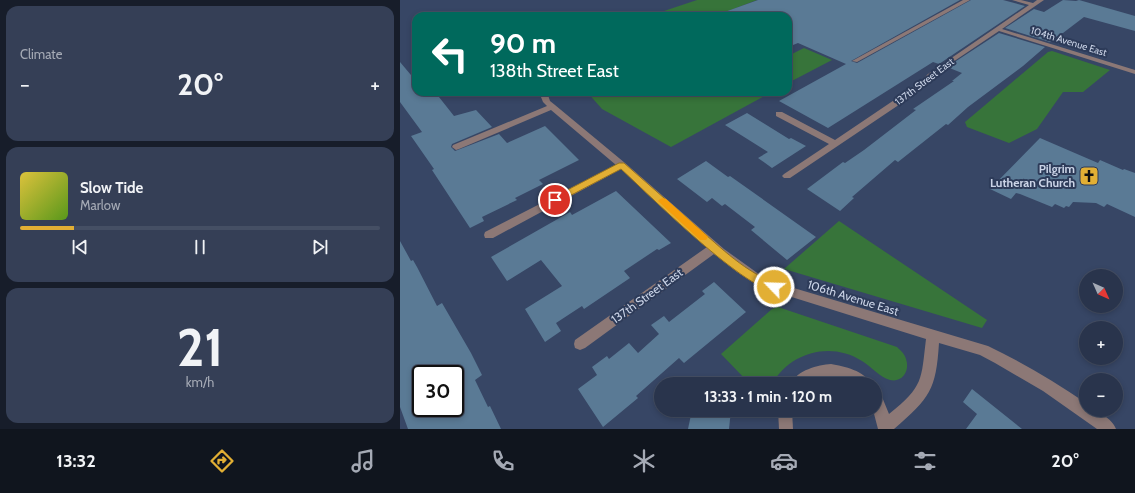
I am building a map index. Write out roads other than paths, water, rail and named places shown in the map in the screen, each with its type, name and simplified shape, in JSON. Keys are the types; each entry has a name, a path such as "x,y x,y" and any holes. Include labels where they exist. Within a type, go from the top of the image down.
{"street":[{"path":"855,61 967,0"},
{"path":"1015,0 1034,5"},
{"name":"137th Street East","path":"786,176 918,88 930,75 1042,0"},
{"name":"104th Avenue East","path":"997,29 1135,72"},
{"name":"106th Avenue East","path":"545,96 547,102 552,107 622,165 714,248 744,272 764,284 983,350 1014,365 1070,401 1109,429"},
{"path":"456,147 552,107"},
{"path":"779,114 835,143"},
{"path":"489,235 622,165"},
{"name":"137th Street East","path":"580,344 714,248"},
{"path":"885,428 919,395 926,383 933,336"},
{"path":"807,377 821,371 833,371 854,377"},
{"path":"882,414 885,428"},
{"path":"786,417 786,429"}],"place":[{"name":"Pilgrim Lutheran Church","path":"1089,176"}]}
